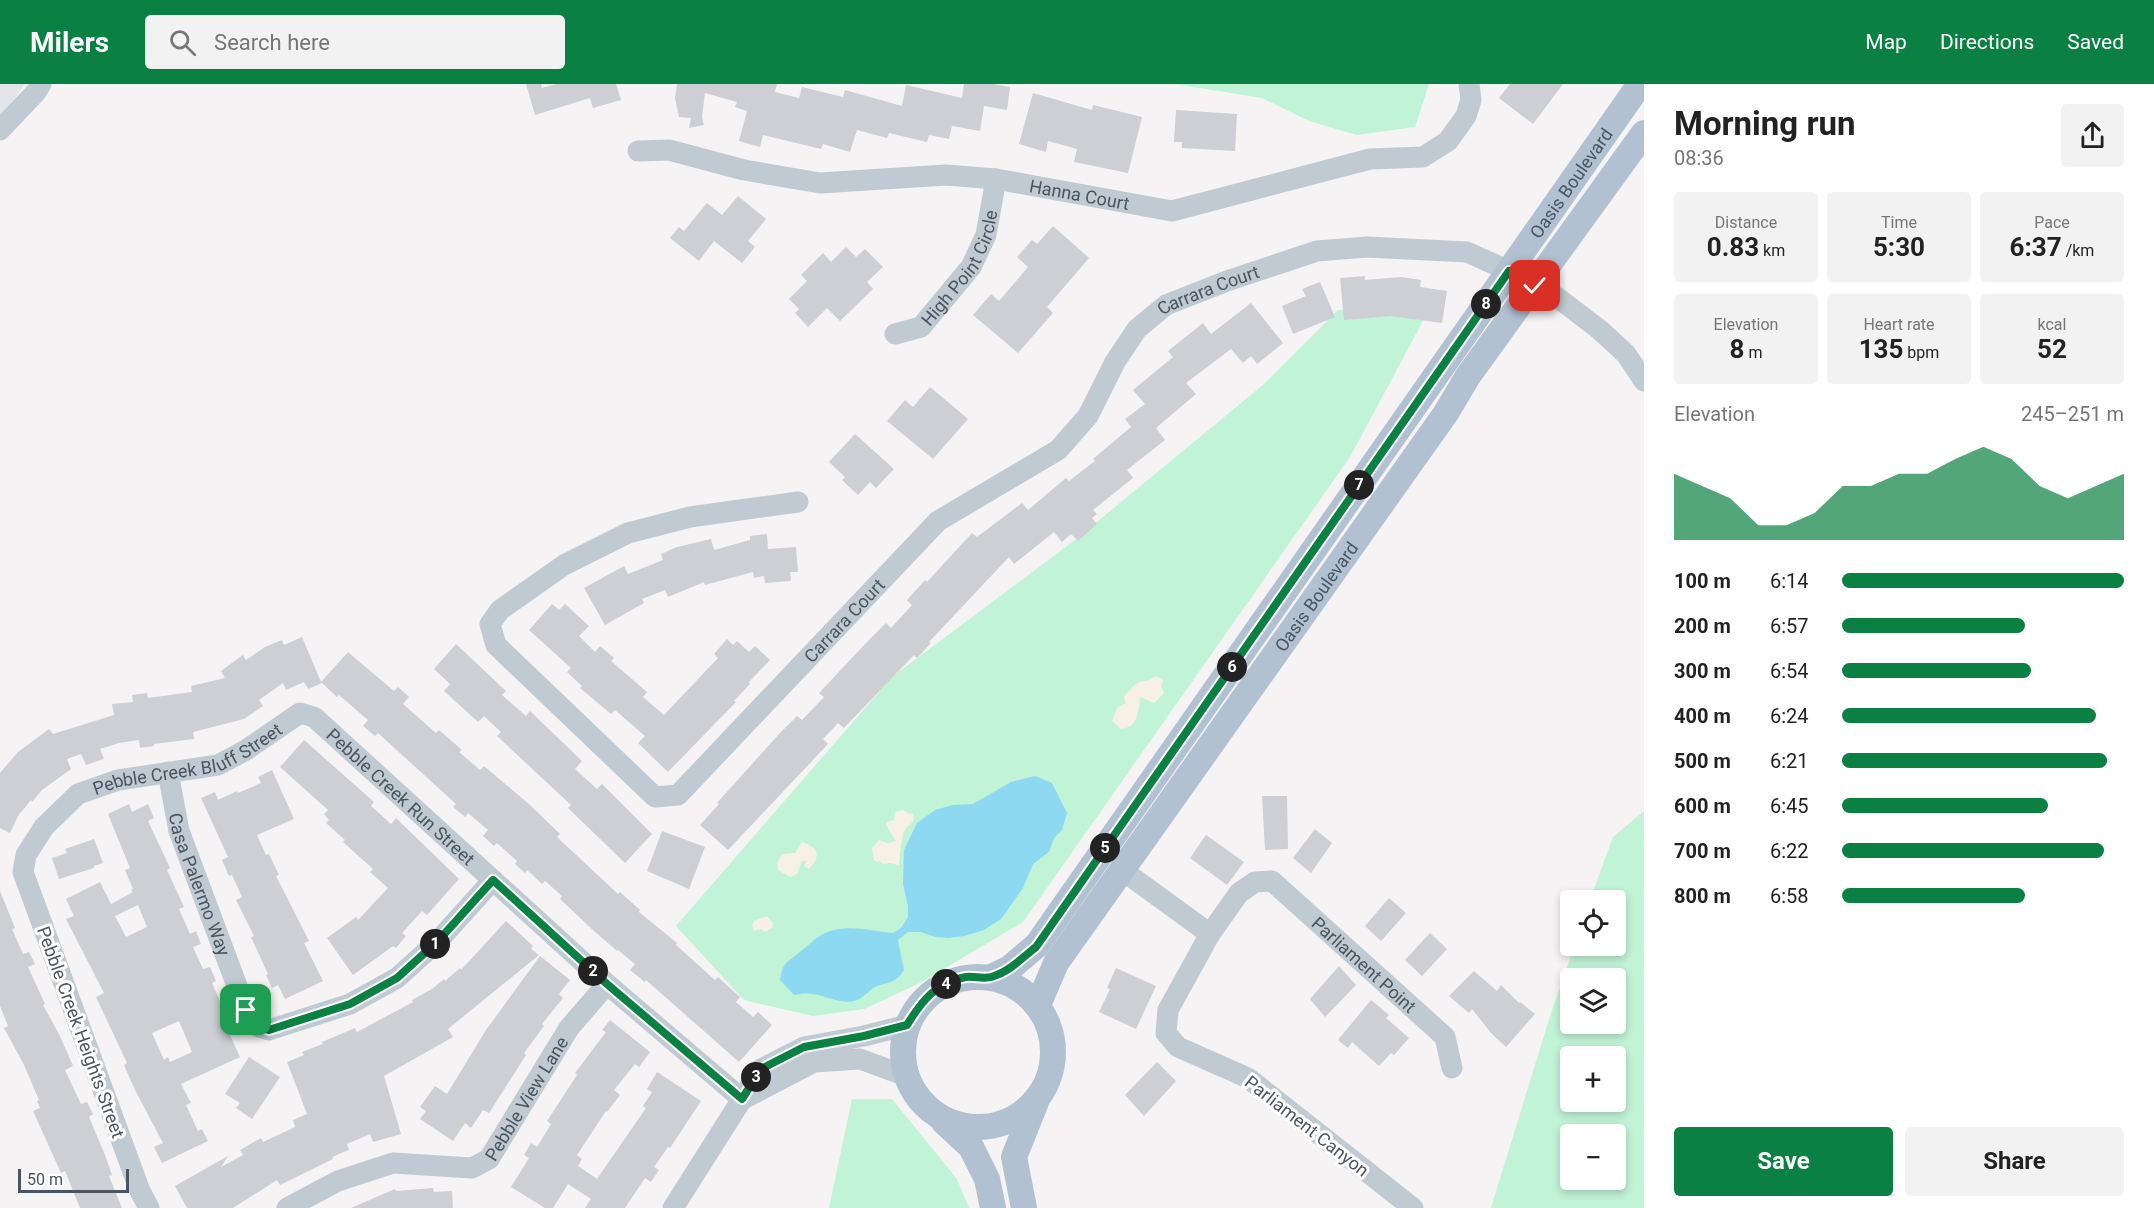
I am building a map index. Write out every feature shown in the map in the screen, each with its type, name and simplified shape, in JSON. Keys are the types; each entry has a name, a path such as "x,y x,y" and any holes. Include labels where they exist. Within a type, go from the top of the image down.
{"main road":[{"name":"Oasis Boulevard","path":"992,977 1010,968 1036,947 1640,84"},
{"name":"Oasis Boulevard","path":"1038,1005 1056,963 1446,413 1468,376 1644,133"},
{"name":"Oasis Boulevard","path":"993,1208 987,1179 971,1147 940,1117 925,1107 914,1093 906,1076 902,1051 907,1025 921,1002 941,986 966,977 992,977 1010,983 1025,992 1038,1005 1050,1028 1054,1054 1049,1080 1036,1102 1014,1157 1024,1208"},
{"name":"Oasis Boulevard","path":"940,1117 964,1127 991,1127 1015,1119 1036,1102"}],"street":[{"path":"0,130 41,84"},
{"name":"Hanna Court","path":"638,151 669,150 744,170 820,183 946,175 996,179 1172,211 1370,159 1423,158 1448,141 1466,116 1471,99 1469,84"},
{"name":"High Point Circle","path":"895,334 921,327 971,267 986,235 996,179"},
{"name":"Carrara Court","path":"798,502 690,517 628,533 564,565 500,610 490,624 496,645 655,797 678,795 938,521 1058,450 1088,416 1115,362 1137,329 1166,305 1227,281 1317,251 1367,247 1467,252 1509,271 1558,298 1600,330 1626,354 1644,381"},
{"name":"Pebble Creek Bluff Street","path":"26,855 44,827 78,795 118,780 218,765 246,750 300,713"},
{"name":"Pebble Creek Run Street","path":"300,713 314,717 607,984 742,1099"},
{"name":"Casa Palermo Way","path":"168,772 179,831 246,1010 256,1026 269,1030 350,1004 397,978 438,941 493,880"},
{"name":"Pebble Creek Heights Street","path":"26,855 23,872 148,1208"},
{"path":"1122,870 1210,934"},
{"name":"Parliament Point","path":"1210,934 1239,893 1255,882 1272,881 1445,1037 1452,1068"},
{"name":"Parliament Canyon","path":"1210,934 1168,1010 1166,1033 1178,1047 1248,1078 1413,1208"},
{"name":"Pebble View Lane","path":"287,1208 338,1181 393,1163 472,1168 489,1159 569,1028 607,984"},
{"path":"673,1208 761,1069 804,1047 907,1025"},
{"path":"742,1099 814,1062 860,1059 906,1076"}],"shaded area":[{"path":"0,84 25,84 0,119"}],"green space":[{"path":"1175,84 1429,84 1415,127 1357,135 1309,121 1262,98"},
{"path":"1431,306 1350,457 1023,922 920,983 864,1009 813,1016 744,1000 676,926 892,677 1075,540 1263,385 1338,310"},
{"path":"1644,811 1644,1208 1491,1208 1560,988 1560,1034 1626,1034 1626,968 1567,968 1571,956 1626,956 1626,890 1594,890 1613,837"},
{"path":"852,1099 892,1099 957,1179 969,1208 829,1208"}],"sand":[{"path":"1156,676 1163,680 1161,686 1164,693 1154,703 1140,697 1134,722 1127,728 1121,729 1112,721 1117,708 1126,703 1124,697 1138,683"},
{"path":"903,810 909,814 913,813 914,819 904,833 899,865 877,862 874,860 872,848 879,840 888,843 896,841 886,825 887,822 894,820 895,812"},
{"path":"802,842 815,850 817,857 809,869 804,866 807,861 802,861 797,874 790,877 778,870 777,863 782,854 795,853"},
{"path":"767,916 773,923 772,928 764,932 761,929 754,931 752,926 754,921"}],"water":[{"path":"1035,776 1052,783 1067,813 1062,830 1054,838 1049,852 1033,864 1023,888 1001,919 984,930 964,936 948,938 935,937 921,932 908,932 898,940 904,970 901,974 896,979 877,986 854,1001 839,1001 811,994 794,995 780,980 787,963 823,934 849,928 893,933 901,928 908,917 903,884 904,850 917,823 935,810 953,805 973,804 1011,782"}],"building":[{"path":"526,84 541,84 542,88 556,84 616,84 621,100 593,108 590,98 535,115"},
{"path":"677,84 777,84 775,92 799,98 802,87 843,97 845,90 902,106 906,85 962,98 964,84 993,84 1010,87 1007,110 984,106 980,131 952,126 949,139 929,135 927,142 889,133 887,138 857,130 850,152 823,144 821,149 763,135 760,147 739,141 747,111 735,107 737,102 705,93 702,117 704,125 689,128 691,118 679,117 675,98"},
{"path":"1510,84 1563,84 1533,124 1499,98"},
{"path":"1033,93 1092,110 1093,105 1142,117 1128,173 1074,162 1077,149 1048,141 1046,152 1019,144"},
{"path":"1176,110 1237,114 1235,151 1182,148 1182,142 1174,142"},
{"path":"738,196 766,219 748,241 755,247 742,263 714,241 699,261 670,238 679,227 684,231 707,203 722,215"},
{"path":"1053,226 1089,258 1047,307 1053,313 1018,353 973,315 991,294 999,301 1028,267 1017,257 1032,240 1037,244"},
{"path":"846,247 856,257 865,249 883,267 867,282 873,289 840,321 827,308 808,327 795,313 799,309 789,299 807,281 801,275 823,253 831,262"},
{"path":"1365,276 1365,280 1401,277 1421,280 1420,287 1447,291 1442,323 1391,316 1344,320 1340,278"},
{"path":"1320,282 1335,317 1293,334 1282,306 1306,296 1302,289"},
{"path":"1251,303 1283,343 1257,364 1251,356 1243,363 1231,349 1186,383 1196,394 1156,428 1165,440 1127,470 1133,478 1093,510 1097,514 1092,518 1097,524 1078,541 1071,534 1062,542 1054,532 1014,564 1009,557 929,642 931,643 917,658 914,655 844,728 838,723 823,739 828,744 728,850 700,825 779,734 797,716 802,720 824,697 819,693 867,642 886,623 891,628 912,605 907,600 925,580 927,582 972,533 977,537 1022,503 1028,510 1066,478 1069,481 1095,461 1093,459 1131,427 1125,419 1145,404 1133,390 1173,357 1168,351 1203,323 1211,334"},
{"path":"930,387 968,419 933,459 887,421 905,400 913,407"},
{"path":"855,434 894,469 876,488 870,482 858,495 842,480 845,477 829,462"},
{"path":"767,534 768,549 796,547 798,572 790,572 791,581 765,583 764,576 754,578 753,572 705,585 704,582 668,597 665,590 642,599 644,603 605,625 584,588 624,566 628,574 663,560 661,554 677,547 711,539 714,550 750,540 750,536"},
{"path":"552,604 559,610 565,604 589,626 579,636 595,652 600,646 614,658 611,661 647,692 643,697 664,715 718,658 714,654 727,639 733,645 737,641 749,652 755,646 770,660 749,682 750,684 734,701 736,702 668,772 638,743 645,736 615,710 611,714 580,688 582,686 567,672 571,668 529,630"},
{"path":"302,637 321,682 348,652 394,691 398,687 409,697 403,704 436,733 439,730 480,770 484,766 530,805 560,834 557,837 618,894 620,892 715,980 718,977 740,997 736,1002 753,1017 758,1012 772,1025 739,1062 646,980 645,982 630,970 635,964 593,930 560,899 562,896 545,881 542,884 527,870 525,873 515,864 517,861 497,843 494,846 483,836 488,830 468,813 465,817 453,807 456,804 378,733 375,736 363,726 368,720 322,683 308,689 304,682 286,690 283,683 259,700 263,706 244,719 193,732 194,739 140,748 139,740 119,743 100,749 104,759 86,765 81,754 67,759 71,769 42,790 32,802 31,800 18,816 10,833 0,828 0,773 18,752 49,729 53,734 114,715 112,704 133,702 132,695 147,693 148,698 192,692 191,686 225,678 221,671 243,655 246,660 265,647 282,640 284,645"},
{"path":"456,644 506,691 502,695 526,716 530,711 582,761 575,769 597,789 602,784 652,834 625,863 568,808 571,805 497,736 501,732 484,716 478,722 444,691 450,684 434,669"},
{"path":"304,740 374,802 371,806 391,824 396,818 459,879 427,915 422,911 402,933 406,936 396,948 393,946 353,975 327,938 356,917 358,920 388,888 370,872 373,869 326,823 329,820 324,814 328,810 280,767"},
{"path":"272,770 294,819 257,835 266,855 269,854 279,875 276,876 309,941 304,943 323,981 285,999 278,985 272,988 266,975 268,974 251,937 254,936 236,900 242,897 222,860 228,857 201,798 215,792 218,800 237,791 238,793 261,783 258,777"},
{"path":"1262,796 1287,796 1288,849 1265,850"},
{"path":"129,804 132,812 148,804 154,818 148,821 170,868 167,870 184,907 179,909 190,934 196,931 201,944 193,947 203,969 210,967 216,981 212,983 228,1020 224,1022 240,1057 181,1084 191,1103 186,1105 198,1131 202,1129 208,1141 162,1163 154,1147 163,1143 135,1090 124,1065 127,1063 96,997 104,993 66,919 74,916 66,899 100,882 111,904 133,892 125,870 130,868 108,814","holes":["138,905 147,927 126,937 115,916","179,1021 192,1052 170,1062 168,1057 164,1060 152,1033"]},
{"path":"1315,829 1332,843 1311,873 1293,858"},
{"path":"662,831 705,847 689,889 647,871"},
{"path":"1206,835 1244,862 1227,885 1190,858"},
{"path":"94,839 103,863 59,879 52,858 67,853 65,849"},
{"path":"0,891 23,954 29,952 35,964 28,967 45,1004 43,1005 73,1066 65,1070 81,1104 87,1102 93,1114 89,1117 105,1155 112,1175 109,1176 122,1208 80,1208 65,1171 61,1173 33,1111 40,1108 37,1101 39,1100 24,1065 4,1028 8,1026 0,1006"},
{"path":"1389,898 1406,913 1381,941 1365,926"},
{"path":"506,921 533,946 531,949 539,955 448,1029 453,1037 384,1076 401,1134 373,1142 370,1134 347,1144 349,1150 332,1157 333,1159 280,1185 277,1180 233,1208 187,1208 175,1186 228,1156 221,1167 243,1155 240,1150 261,1138 263,1142 295,1127 293,1120 307,1114 287,1062 304,1055 302,1052 323,1044 322,1042 355,1028 357,1032 413,1002 412,1000 444,979 445,981 460,968 461,970"},
{"path":"1430,933 1447,949 1422,976 1405,960"},
{"path":"540,956 570,980 559,994 563,998 542,1024 544,1026 524,1053 526,1055 489,1113 483,1110 471,1128 465,1123 453,1141 420,1119 426,1111 420,1107 435,1086 447,1094 486,1030"},
{"path":"1339,966 1356,985 1325,1017 1310,999"},
{"path":"1116,968 1156,986 1136,1029 1099,1012 1110,989 1107,988"},
{"path":"1474,971 1497,991 1501,985 1519,1003 1535,1014 1506,1047 1491,1033 1472,1009 1469,1013 1449,996"},
{"path":"1371,1000 1389,1015 1386,1018 1409,1038 1394,1055 1391,1053 1379,1066 1352,1042 1348,1048 1338,1040"},
{"path":"610,1020 650,1052 639,1067 635,1064 614,1090 620,1095 606,1111 577,1155 582,1159 578,1166 597,1179 646,1108 643,1106 652,1092 647,1089 657,1072 701,1101 670,1148 668,1147 654,1167 659,1170 651,1182 645,1178 625,1208 585,1208 591,1199 568,1184 553,1208 545,1208 511,1187 529,1158 524,1155 531,1143 537,1147 551,1124 547,1121 577,1075 575,1073 606,1032 602,1030"},
{"path":"249,1057 280,1077 252,1119 236,1108 240,1103 225,1094"},
{"path":"1157,1062 1176,1081 1144,1116 1125,1095"},
{"path":"433,1188 434,1192 452,1191 453,1208 351,1208 395,1189 396,1191"}],"route":[{"path":"246,1010 256,1026 269,1030 350,1004 397,978 438,941 493,880 607,984 742,1099 761,1069 804,1047 907,1025 921,1002 941,986 966,977 992,977 1010,968 1036,947 1509,271 1535,286"}]}
